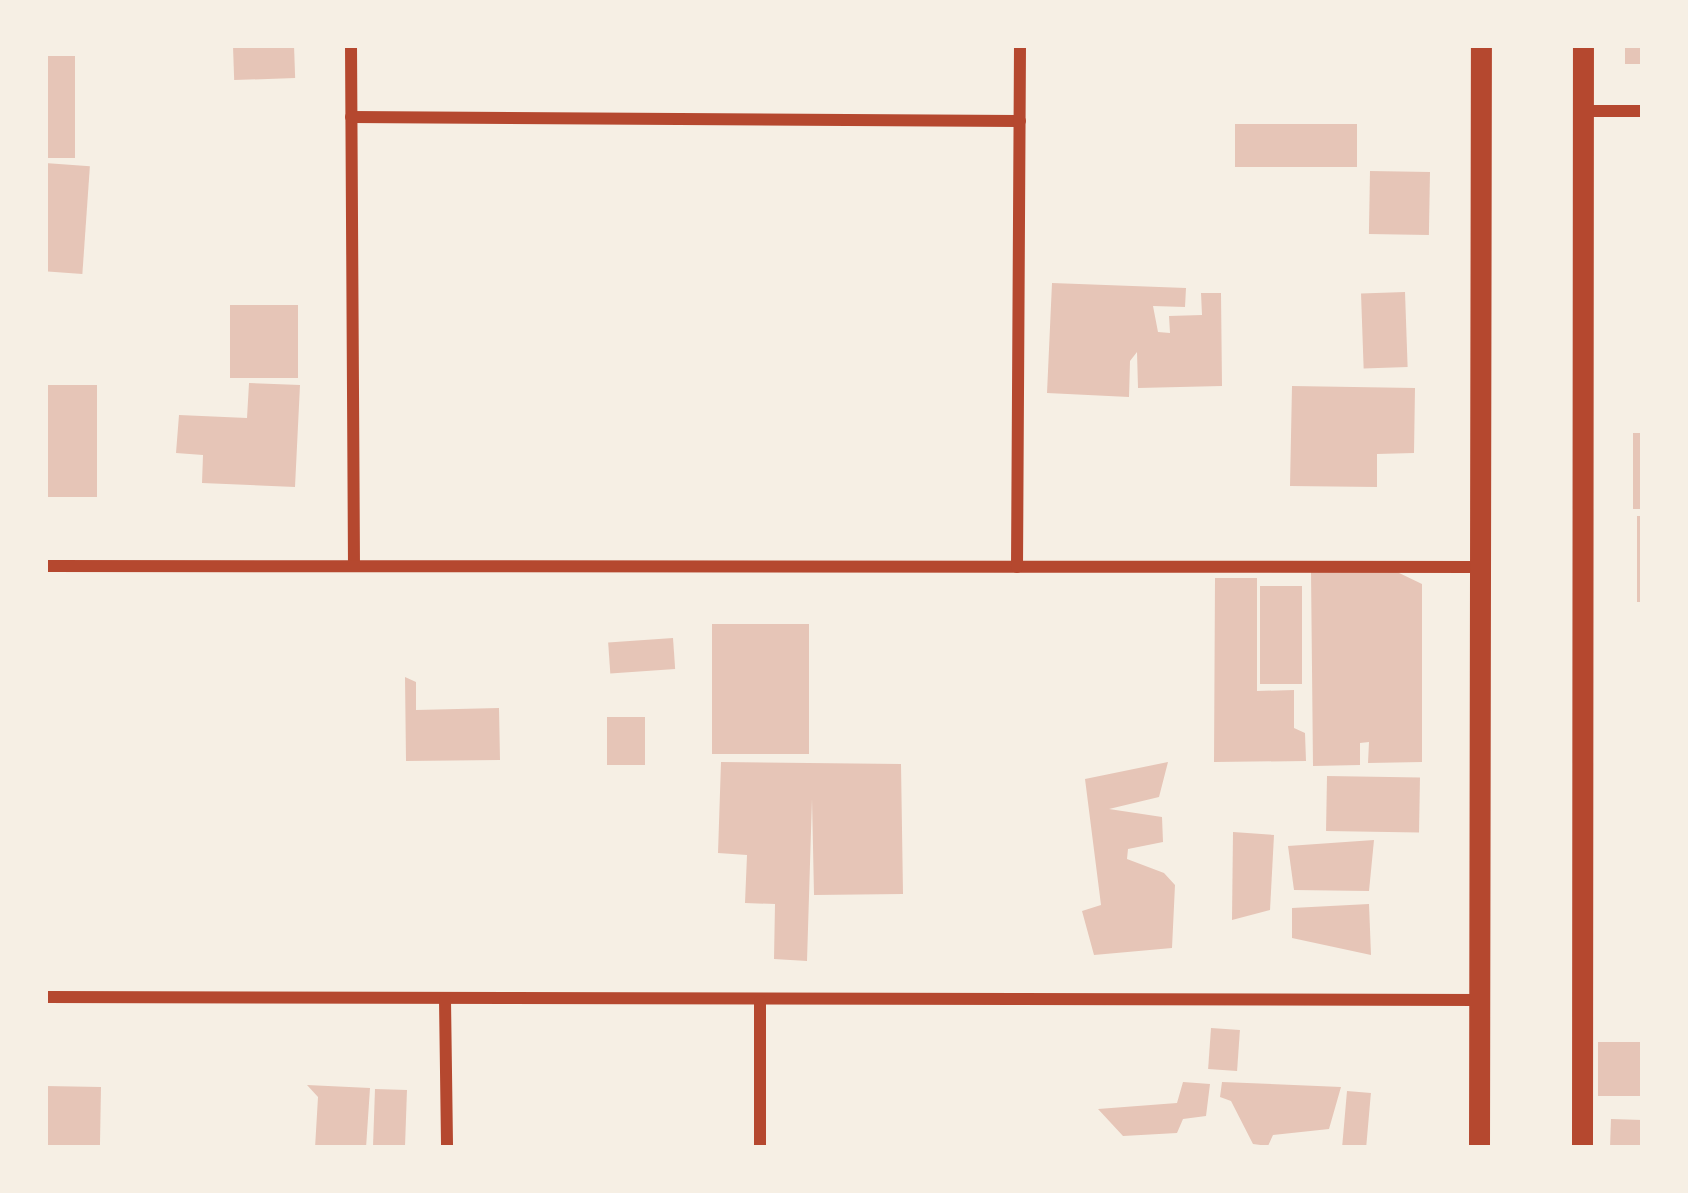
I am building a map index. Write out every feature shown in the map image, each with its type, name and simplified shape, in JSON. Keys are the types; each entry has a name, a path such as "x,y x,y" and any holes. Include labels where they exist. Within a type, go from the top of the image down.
{"street":[{"path":"351,45 354,566"},
{"path":"1017,567 1020,45"},
{"path":"1479,1148 1480,45"},
{"path":"1582,1148 1583,45"},
{"path":"1583,111 1643,111"},
{"path":"351,117 1020,122"},
{"path":"45,566 1481,567"},
{"path":"45,997 1480,1000"},
{"path":"446,1000 447,1148"},
{"path":"760,1001 760,1148"}],"building":[{"path":"294,45 295,78 234,80 233,47"},
{"path":"1625,45 1643,45 1643,64 1625,64"},
{"path":"45,56 75,56 75,158 45,158"},
{"path":"1235,124 1357,124 1357,167 1235,167"},
{"path":"45,163 90,166 82,274 45,271"},
{"path":"1370,171 1430,172 1429,235 1369,234"},
{"path":"1052,283 1186,288 1185,307 1153,306 1158,332 1170,333 1169,316 1202,315 1201,293 1221,293 1222,386 1138,388 1137,352 1130,361 1129,397 1047,393"},
{"path":"1405,292 1408,367 1364,368 1361,294"},
{"path":"230,305 298,305 298,378 230,378"},
{"path":"249,383 300,385 295,487 202,483 203,455 176,453 179,415 247,418"},
{"path":"45,385 97,385 97,497 45,497"},
{"path":"1292,386 1415,388 1414,453 1377,454 1377,487 1290,486"},
{"path":"1633,433 1643,433 1643,509 1633,509"},
{"path":"1637,516 1643,516 1643,602 1637,602"},
{"path":"1395,571 1422,584 1422,762 1368,763 1369,742 1360,743 1360,765 1313,766 1311,572"},
{"path":"1215,578 1257,578 1257,691 1294,690 1294,728 1305,733 1306,761 1214,762"},
{"path":"1260,586 1302,586 1302,684 1260,684"},
{"path":"712,624 809,624 809,754 712,754"},
{"path":"673,638 675,669 610,673 608,643"},
{"path":"405,677 416,682 416,710 499,708 500,760 406,761"},
{"path":"607,717 645,717 645,765 607,765"},
{"path":"721,762 901,764 903,894 814,895 812,799 807,961 774,959 775,904 745,903 747,855 718,853"},
{"path":"1168,762 1159,797 1109,809 1162,817 1163,842 1128,849 1127,859 1164,873 1175,885 1172,948 1094,955 1082,911 1101,905 1085,779"},
{"path":"1327,776 1420,778 1419,833 1326,831"},
{"path":"1233,832 1274,835 1270,910 1232,920"},
{"path":"1374,840 1369,891 1294,890 1288,846"},
{"path":"1369,904 1371,955 1292,938 1292,908"},
{"path":"1211,1028 1240,1030 1237,1071 1208,1069"},
{"path":"1598,1042 1643,1042 1643,1096 1598,1096"},
{"path":"1183,1082 1210,1084 1206,1116 1183,1119 1177,1133 1123,1136 1098,1109 1177,1103"},
{"path":"1222,1082 1341,1087 1329,1129 1273,1135 1268,1146 1253,1144 1231,1101 1220,1097"},
{"path":"307,1085 370,1088 366,1148 315,1148 318,1097"},
{"path":"45,1086 101,1087 100,1148 45,1148"},
{"path":"375,1089 407,1090 405,1148 373,1148"},
{"path":"1347,1091 1371,1093 1366,1148 1342,1148"},
{"path":"1611,1119 1643,1120 1642,1148 1610,1148"}]}
